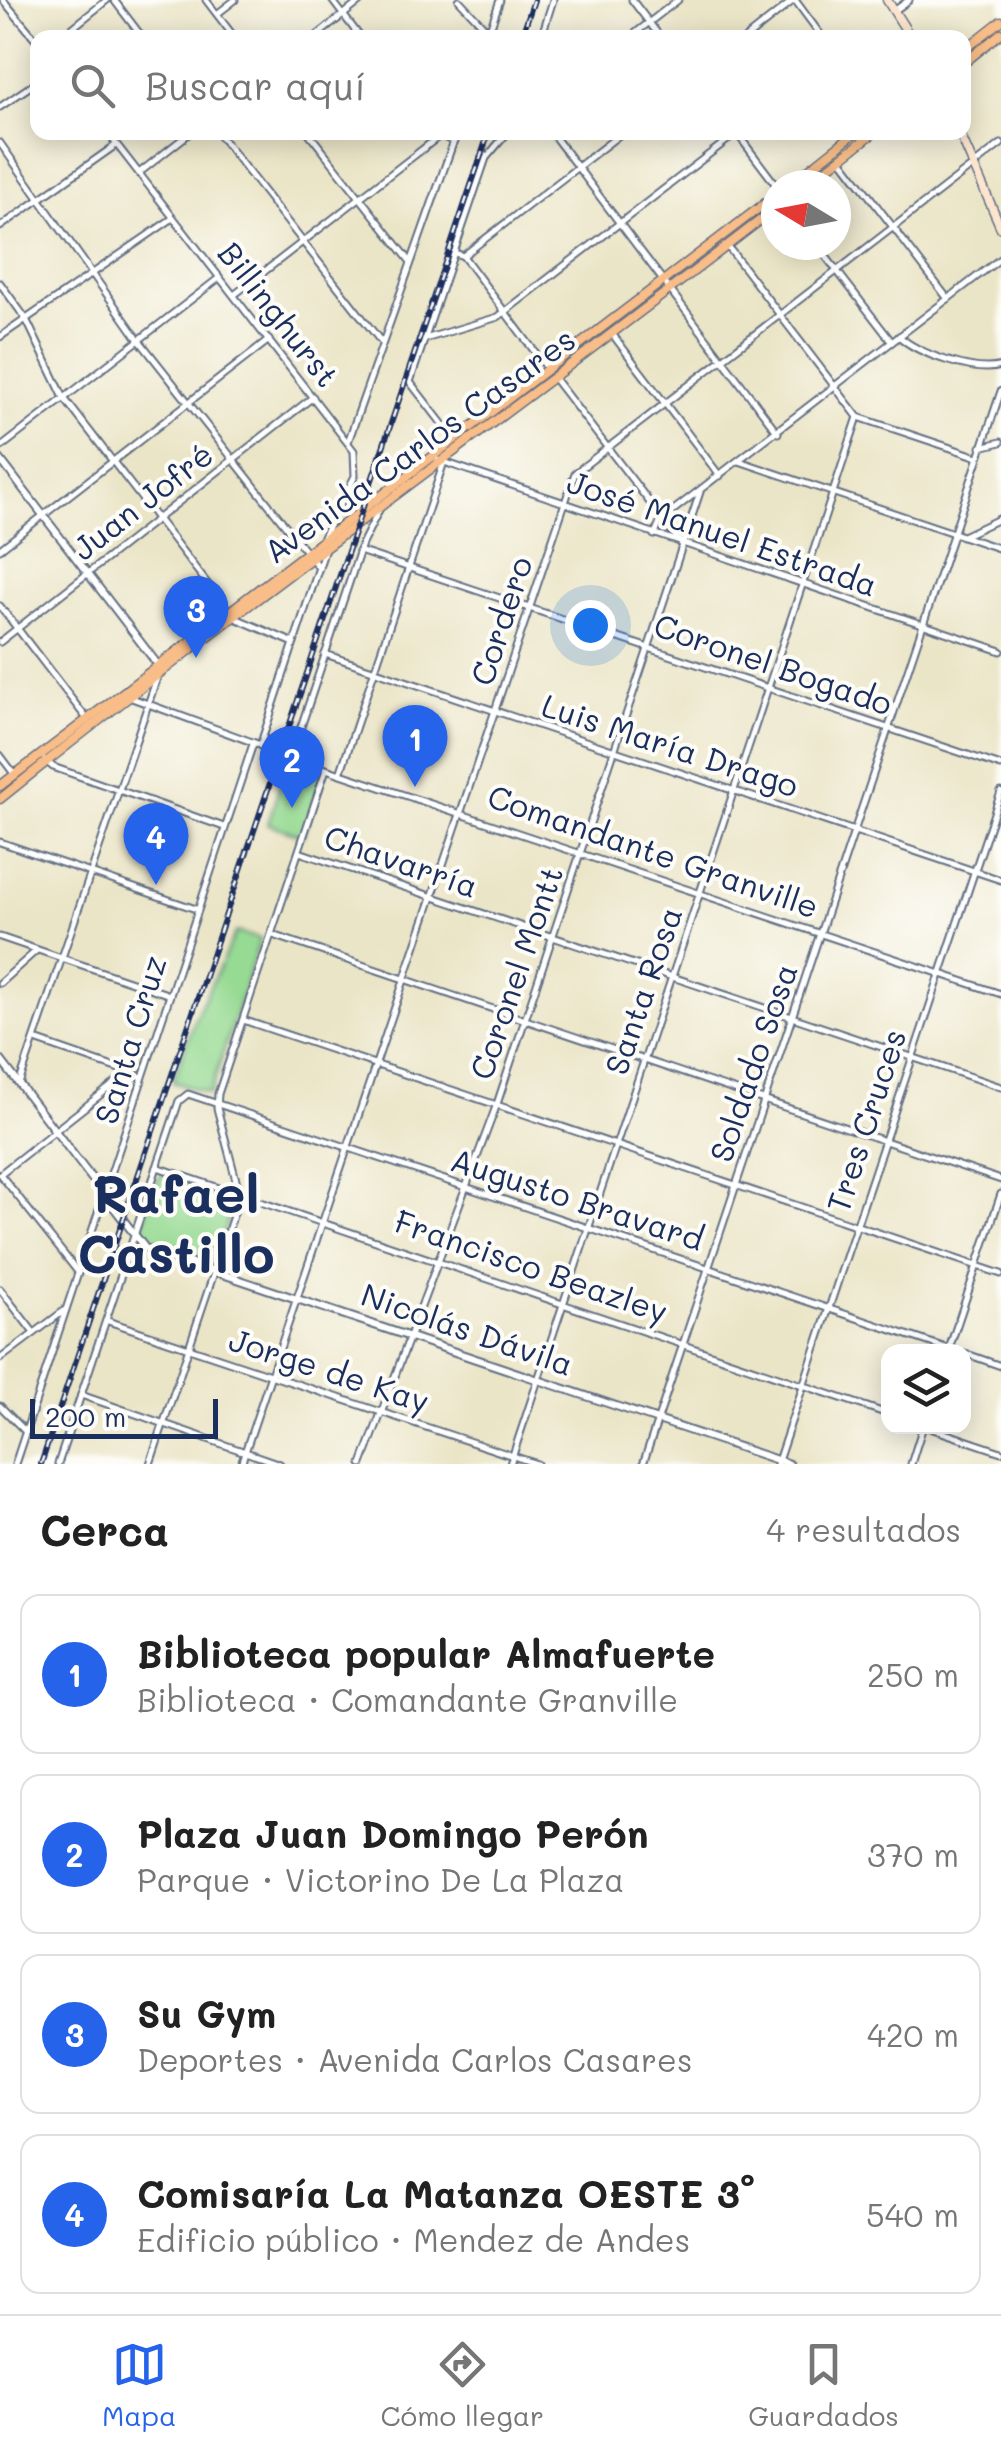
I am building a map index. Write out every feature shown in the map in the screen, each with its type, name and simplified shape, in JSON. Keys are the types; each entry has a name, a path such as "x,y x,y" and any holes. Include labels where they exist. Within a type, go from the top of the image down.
{"main road":[{"path":"888,0 906,30"},
{"path":"971,45 1001,21"},
{"path":"971,56 1001,33"},
{"path":"808,170 846,140"},
{"path":"825,170 864,140"},
{"path":"962,140 1001,228"},
{"name":"Avenida Carlos Casares","path":"324,542 379,505 761,208"},
{"name":"Avenida Carlos Casares","path":"550,374 613,335 761,220"},
{"name":"Avenida Carlos Casares","path":"0,786 44,758 158,665 438,459"},
{"name":"Avenida Carlos Casares","path":"0,800 87,719 158,675 230,614"}],"street":[{"path":"3,0 30,32"},
{"path":"71,30 110,0 136,30"},
{"path":"206,0 229,30"},
{"path":"217,14 235,0"},
{"path":"332,0 354,30"},
{"path":"324,30 362,0"},
{"path":"459,0 484,30"},
{"path":"490,30 500,0"},
{"path":"544,30 553,0"},
{"path":"632,0 655,30"},
{"path":"639,30 678,0"},
{"path":"756,30 794,0 817,30"},
{"path":"894,11 910,0"},
{"path":"992,40 1001,50"},
{"path":"0,107 30,86"},
{"name":"Billinghurst","path":"113,140 348,442"},
{"path":"139,173 181,140"},
{"path":"223,140 382,343"},
{"path":"314,140 410,262"},
{"path":"234,294 429,140"},
{"path":"324,542 355,476 356,456 348,442 454,142 449,140"},
{"path":"456,442 410,382 494,144 499,140"},
{"path":"557,140 778,432"},
{"path":"463,256 612,140"},
{"path":"425,340 504,313 728,140"},
{"path":"742,140 765,170"},
{"path":"0,143 139,340 319,568"},
{"path":"0,227 116,144"},
{"name":"Cordero","path":"241,1464 578,469 1001,144"},
{"path":"841,158 948,300"},
{"path":"0,337 173,218"},
{"path":"728,246 858,417 978,456"},
{"path":"455,253 463,256 683,545"},
{"path":"654,535 662,519 1001,258"},
{"path":"828,260 892,342"},
{"path":"0,448 220,278"},
{"path":"0,283 26,319 64,398 230,614 294,643"},
{"path":"613,335 720,476"},
{"path":"899,336 913,347 985,369 1001,366"},
{"path":"0,549 269,340"},
{"name":"Soldado Sosa","path":"643,1464 1001,390"},
{"name":"Juan Jofré","path":"0,642 313,397"},
{"name":"Santa Rosa","path":"510,1464 858,417"},
{"path":"981,447 1001,442"},
{"path":"0,459 158,665"},
{"path":"340,774 408,568 438,459"},
{"name":"José Manuel Estrada","path":"438,459 802,586 1001,650"},
{"path":"739,462 1001,549"},
{"name":"Coronel Montt","path":"362,1464 497,1104 700,492"},
{"path":"290,757 359,551 380,515 379,505"},
{"path":"962,536 1001,518"},
{"name":"Santa Cruz","path":"15,1464 196,909 294,643 324,542"},
{"name":"Coronel Bogado","path":"359,551 1001,766"},
{"path":"0,606 87,719"},
{"name":"Luis María Drago","path":"325,654 1001,880"},
{"path":"20,1084 38,1041 158,675"},
{"name":"Comandante Granville","path":"127,694 148,708 290,757 1001,994"},
{"path":"0,756 15,775"},
{"path":"44,758 121,792 224,827"},
{"path":"150,1464 240,1196 216,1102 326,769"},
{"name":"Tres Cruces","path":"777,1462 1001,792"},
{"path":"0,842 196,909"},
{"name":"Chavarría","path":"299,852 1001,1087"},
{"path":"272,935 1001,1180"},
{"path":"0,937 168,994"},
{"path":"0,983 38,950"},
{"path":"243,1020 1001,1274"},
{"path":"38,1041 142,1077"},
{"path":"0,1059 134,1237"},
{"path":"78,1272 0,1174 128,1073"},
{"name":"Augusto Bravard","path":"157,1167 182,1096 192,1094 932,1344"},
{"path":"58,1464 157,1167"},
{"name":"Francisco Beazley","path":"157,1167 881,1412"},
{"path":"951,1344 1001,1194"},
{"name":"Nicolás Dávila","path":"134,1237 145,1248 789,1464"},
{"path":"0,1290 34,1333"},
{"path":"0,1359 67,1309"},
{"name":"Jorge de Kay","path":"106,1320 536,1464"},
{"name":"Augusto Bravard","path":"971,1356 1001,1366"},
{"path":"80,1395 280,1464"},
{"path":"0,1406 26,1432"},
{"path":"911,1464 921,1434"},
{"path":"948,1434 1001,1452"}],"green space":[{"path":"287,761 323,773 303,836 268,824"},
{"path":"236,932 260,939 210,1094 173,1082 195,1018"},
{"path":"163,1174 235,1200 212,1266 146,1245 139,1238 157,1179"}],"railway":[{"path":"524,30 534,0"},
{"path":"41,1464 486,140"}],"place":[{"name":"Su Gym","path":"196,658"},
{"name":"Biblioteca popular Almafuerte","path":"415,787"},
{"name":"Plaza Juan Domingo Perón","path":"292,808"},
{"name":"Comisaría La Matanza OESTE 3°","path":"156,885"}],"district":[{"name":"Rafael Castillo","path":"176,1225"}]}
